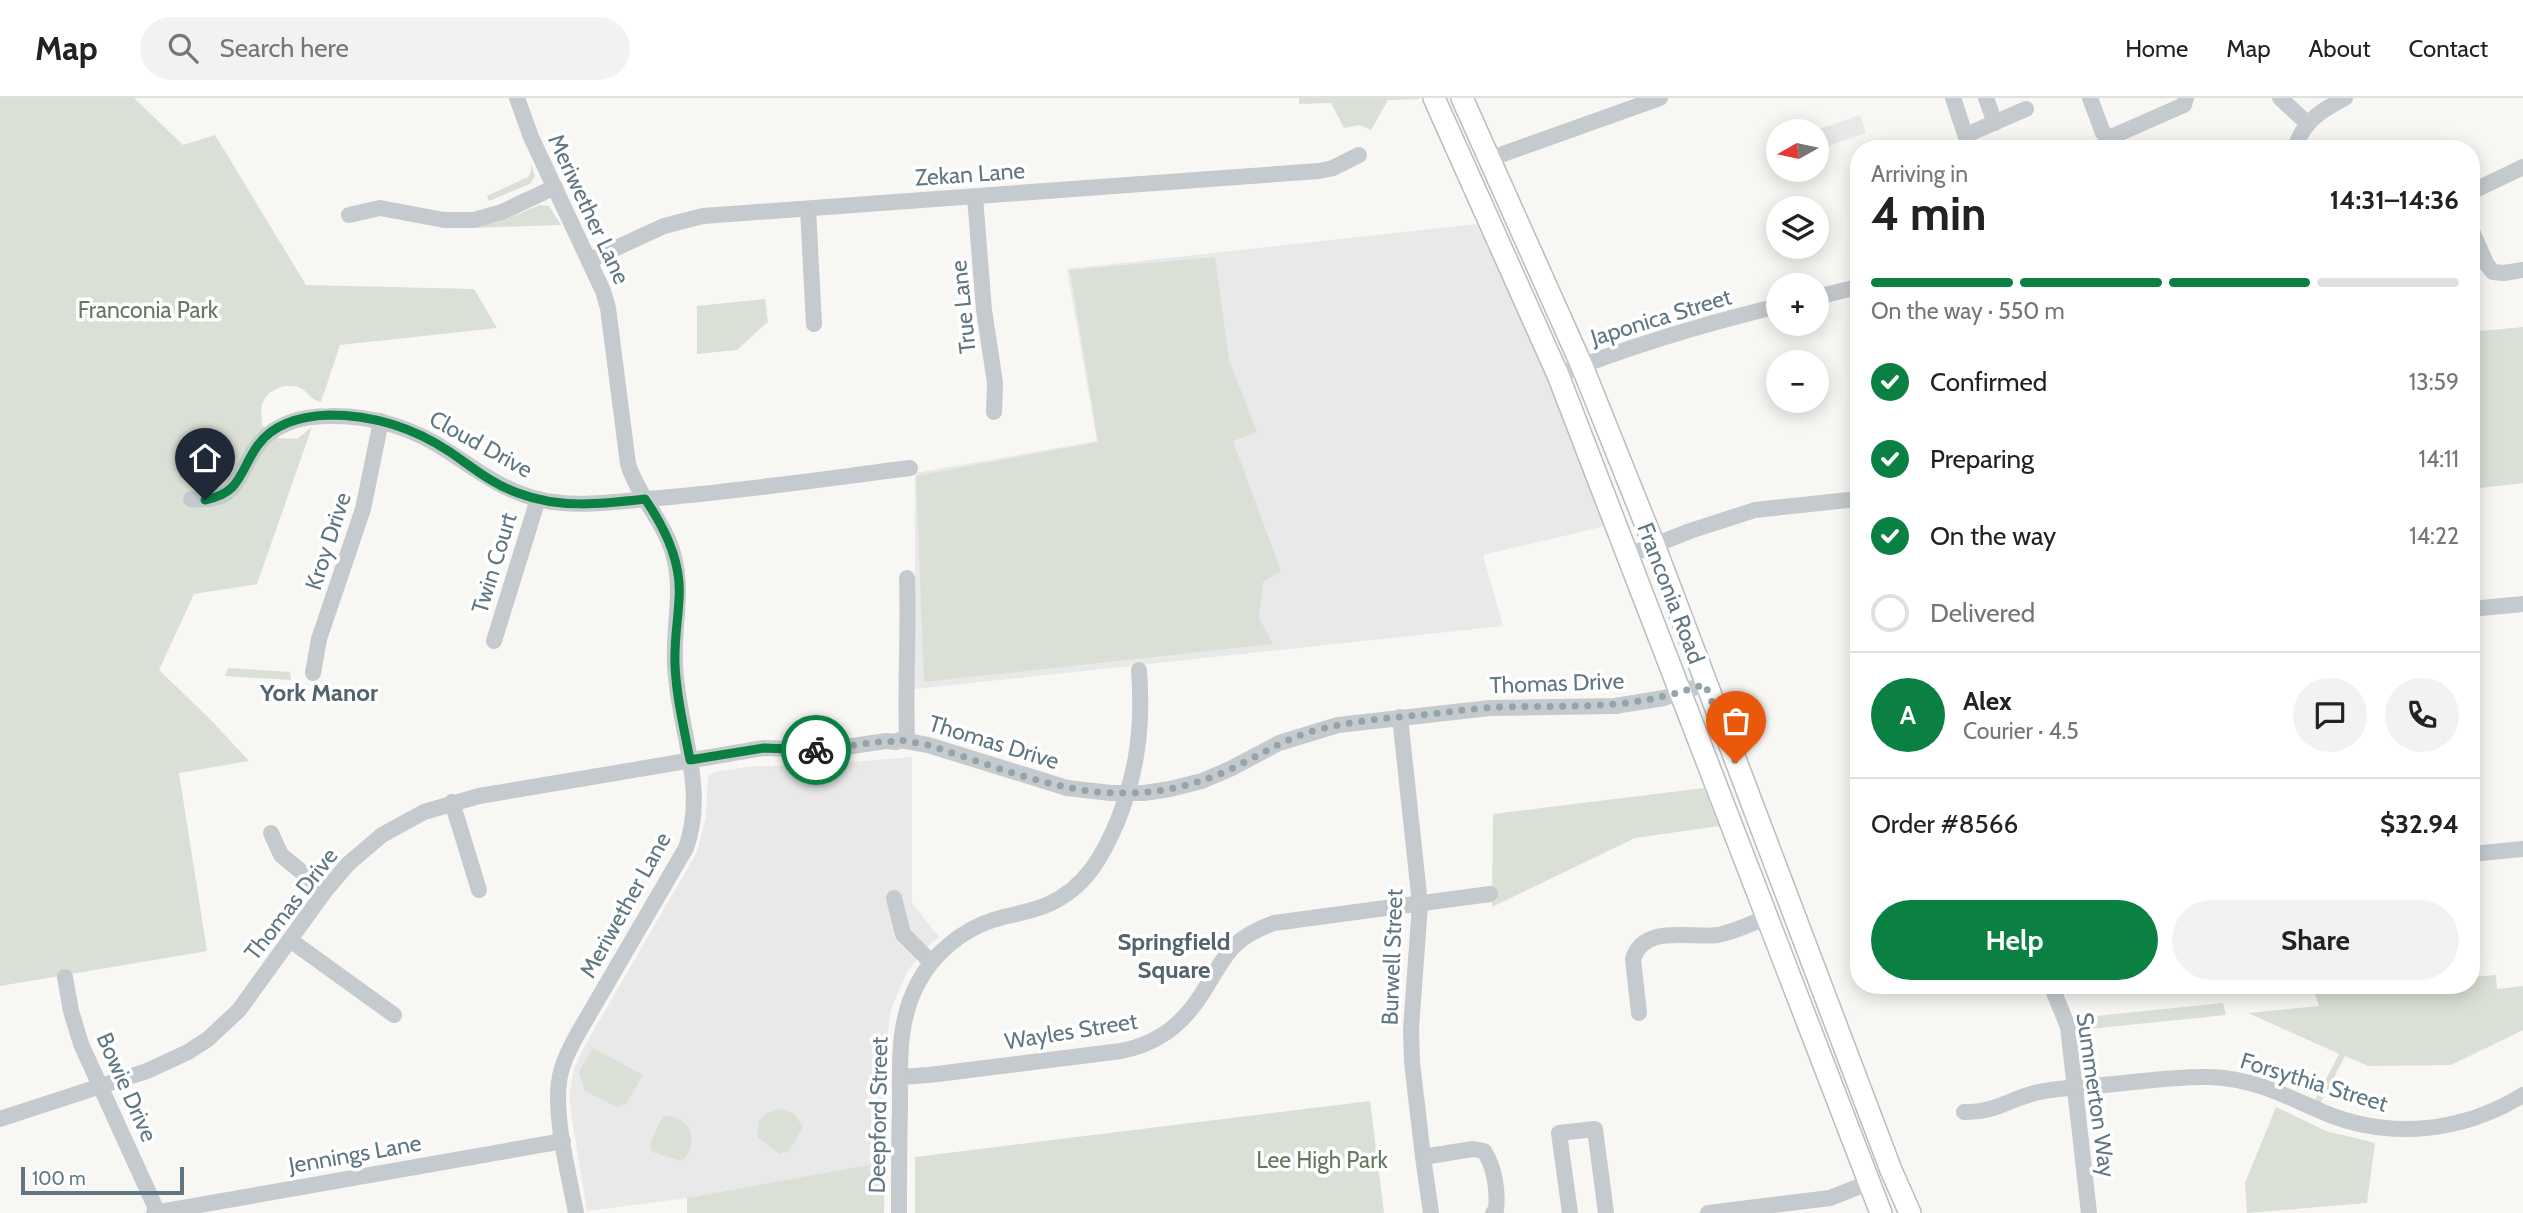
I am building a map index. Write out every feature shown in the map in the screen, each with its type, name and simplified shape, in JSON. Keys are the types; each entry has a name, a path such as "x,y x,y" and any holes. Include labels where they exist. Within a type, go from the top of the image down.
{"main road":[{"name":"Franconia Road","path":"1434,98 1558,375 1881,1213"},
{"name":"Franconia Road","path":"1462,98 1581,366 1654,545 1891,1170 1910,1213"},
{"path":"1744,862 1772,857"}],"street":[{"name":"Meriwether Lane","path":"517,98 522,117 590,260 608,308 628,464 634,482 658,518 669,542 677,572 679,598 675,665 695,809 686,848 576,1035 563,1064 558,1098 576,1213"},
{"path":"1489,159 1660,98"},
{"path":"1953,98 1967,140"},
{"path":"1986,98 1995,123"},
{"path":"2091,98 2103,133 2111,137 2184,105 2186,98"},
{"path":"2280,98 2306,123"},
{"path":"2297,140 2306,123 2345,98"},
{"path":"1971,140 1995,123 2026,109"},
{"name":"Zekan Lane","path":"590,260 664,226 686,219 1319,171 1333,168 1359,155"},
{"path":"2480,188 2523,167"},
{"path":"349,215 380,208 443,220 474,220 502,212 555,187"},
{"name":"True Lane","path":"975,197 984,310 995,383 994,412"},
{"path":"808,209 814,324"},
{"path":"2480,249 2493,272 2523,270"},
{"path":"1829,294 1850,289"},
{"name":"Japonica Street","path":"1558,375 1661,337 1766,309"},
{"name":"Cloud Drive","path":"191,499 215,498 228,492 243,473 258,445 271,432 290,421 329,415 381,421 429,439 500,486 538,499 586,505 910,468"},
{"name":"Kroy Drive","path":"313,673 319,639 363,509 381,421"},
{"name":"Twin Court","path":"494,641 538,499"},
{"path":"1629,555 1729,517 1755,510 1850,500"},
{"path":"906,740 905,689 909,653 907,578"},
{"path":"2480,608 2523,604"},
{"name":"Deepford Street","path":"899,1213 900,1041 905,1013 918,981 931,962 971,929 1048,904 1079,885 1092,871 1103,854 1128,793 1136,762 1141,700 1139,670"},
{"name":"Thomas Drive","path":"0,1119 166,1064 208,1039 239,1010 325,891 348,864 382,835 414,816 452,802 764,748 825,750 906,740 1067,788 1128,793 1170,789 1202,781 1279,743 1318,730 1400,717 1490,708 1608,706 1646,701 1705,684"},
{"name":"Burwell Street","path":"1400,717 1420,904 1411,1029 1412,1062 1431,1213"},
{"path":"452,802 479,890"},
{"path":"271,833 281,855 325,891"},
{"path":"2480,853 2523,849"},
{"name":"Wayles Street","path":"900,1077 1121,1051 1140,1046 1165,1035 1184,1019 1228,953 1258,929 1274,923 1490,894"},
{"path":"894,898 903,934 931,962"},
{"path":"1639,1013 1633,959 1636,951 1645,944 1661,935 1720,934 1766,918"},
{"path":"290,940 394,1015"},
{"name":"Bowie Drive","path":"65,977 76,1030 157,1212"},
{"name":"Summerton Way","path":"2055,994 2068,1027 2089,1213"},
{"name":"Forsythia Street","path":"1964,1112 1981,1113 2034,1094 2076,1088 2189,1077 2228,1078 2273,1089 2353,1122 2402,1130 2464,1122 2498,1109 2523,1095"},
{"path":"1570,1213 1559,1133 1595,1129 1606,1213"},
{"name":"Jennings Lane","path":"157,1212 564,1141"},
{"path":"1423,1157 1473,1149 1484,1151 1491,1161 1497,1197 1496,1211 1493,1213"},
{"path":"1708,1213 1830,1198 1868,1183"}],"shaded area":[{"path":"1860,115 1866,133 1829,146 1829,126"},
{"path":"1477,224 1540,360 1606,526 1483,555 1503,626 915,689 915,473 1097,441 1067,269"},
{"path":"912,757 912,903 939,937 927,947 907,972 890,1012 884,1072 885,1162 687,1198 587,1211 570,1106 574,1069 697,852 706,817 708,775 755,766 816,765"}],"green space":[{"name":"Franconia Park","path":"0,98 134,98 183,145 215,135 306,285 474,289 497,328 340,345 321,402 302,389 286,386 270,393 263,402 262,425 276,438 297,439 312,427 257,584 194,594 159,670 249,761 179,773 207,951 0,986"},
{"path":"1299,98 1419,99 1388,100 1371,130 1359,125 1344,128 1331,103 1299,104"},
{"path":"531,164 535,176 530,184 489,201 487,196 528,177"},
{"path":"540,205 549,206 561,225 470,228 498,222"},
{"path":"1215,257 1229,360 1257,432 1233,441 1281,571 1263,582 1259,618 1273,644 924,682 916,476 1098,442 1070,270"},
{"path":"765,299 768,322 737,350 697,354 697,306"},
{"path":"2523,327 2523,483 2480,488 2480,331"},
{"path":"228,668 290,672 291,680 225,676"},
{"path":"1704,788 1719,826 1635,838 1492,907 1493,814"},
{"path":"2496,975 2497,989 2523,986 2523,1030 2451,1065 2368,1066 2345,1056 2320,1104 2314,1102 2339,1054 2248,1013 2319,1006 2315,994 2480,994 2480,976"},
{"path":"2223,1003 2226,1015 2079,1030 2077,1018"},
{"path":"593,1048 643,1075 626,1104 617,1107 585,1091 579,1072"},
{"name":"Lee High Park","path":"1370,1101 1384,1213 915,1213 915,1157"},
{"path":"2276,1107 2326,1131 2375,1143 2367,1203 2247,1213 2245,1183"},
{"path":"779,1109 793,1113 803,1127 789,1151 780,1154 757,1137 759,1121 765,1114"},
{"path":"669,1116 684,1122 691,1134 690,1147 682,1161 652,1152 650,1144 662,1117"},
{"path":"885,1162 884,1213 687,1213 687,1198"}],"way so far":[{"path":"816,750 886,741 916,741 1067,788 1111,793 1144,793 1202,781 1279,743 1338,725 1490,708 1615,706 1664,698 1705,684 1736,763"}],"district":[{"name":"York Manor","path":"319,692"},
{"name":"Springfield Square","path":"1174,955"}],"route":[{"path":"205,500 228,492 237,483 258,445 271,432 290,421 329,415 355,416 410,430 429,439 500,486 538,499 586,505 645,499 669,542 677,572 679,598 675,638 676,680 690,760 764,748 816,750"}]}
